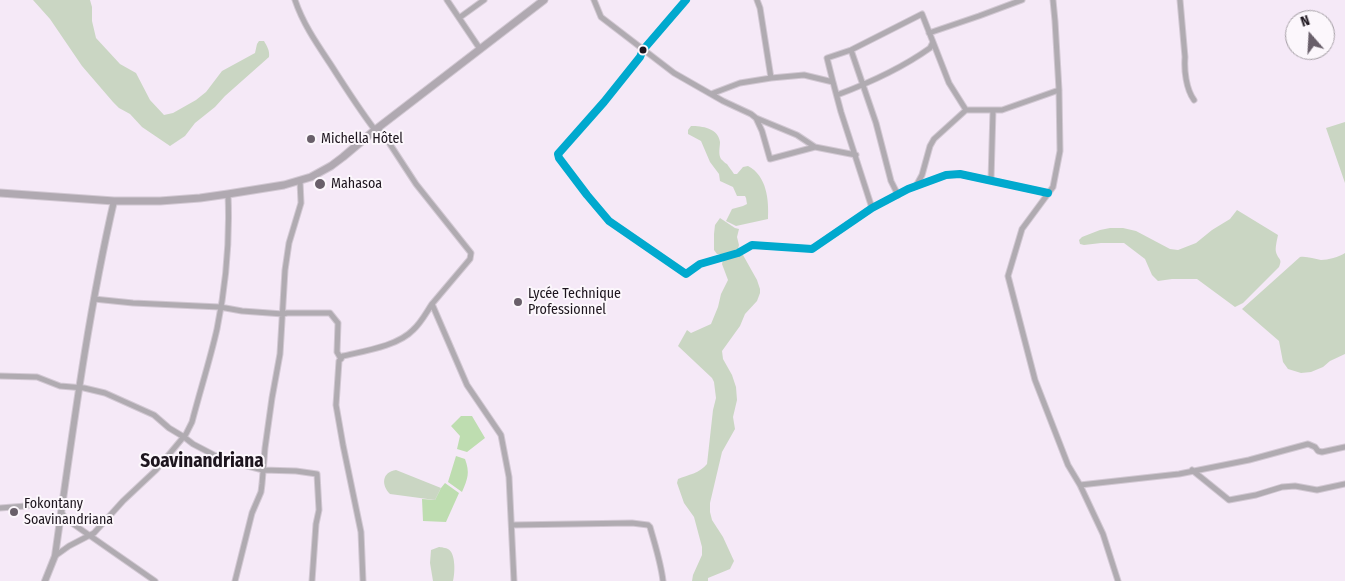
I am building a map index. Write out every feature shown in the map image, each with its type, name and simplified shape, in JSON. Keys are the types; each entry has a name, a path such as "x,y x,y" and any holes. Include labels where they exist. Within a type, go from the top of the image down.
{"main road":[{"path":"0,193 160,201 200,198 284,186 331,166 544,0"}],"street":[{"path":"295,0 311,34 360,110 375,130 382,132 416,184 471,253 470,259 413,330 392,343 343,356 339,362 336,405 361,532 363,581"},
{"path":"447,0 480,49"},
{"path":"594,0 601,17 674,73 723,101 752,114 756,118 797,135 815,147 856,155"},
{"path":"686,0 604,102 558,154 587,195 609,221 686,274 700,264 738,253 752,245 812,249 872,208 915,186 946,175 960,174 1048,193"},
{"path":"757,0 760,8 771,78"},
{"path":"929,32 1022,0"},
{"path":"1053,0 1056,21 1060,151 1053,187 1022,229 1008,276 1035,380 1068,465 1080,485 1103,534 1118,581"},
{"path":"1180,0 1185,57 1184,66 1187,83 1194,100"},
{"path":"460,18 480,1"},
{"path":"872,208 827,58 851,50 922,14 949,83 966,110"},
{"path":"837,95 863,85 922,53 930,48 933,42"},
{"path":"851,50 876,123 891,180 898,195"},
{"path":"711,94 740,83 771,78 804,75 833,82"},
{"path":"915,186 922,175 930,146 934,139 966,110 1002,110 1059,90"},
{"path":"991,180 993,110"},
{"path":"756,118 770,159 815,147"},
{"path":"235,581 252,513 260,492 272,398 280,354 285,270 289,243 301,203 300,180"},
{"path":"55,556 94,532 123,500 156,470 184,437 192,422 217,328 226,273 229,229 228,194"},
{"path":"45,581 55,556 79,387 114,200"},
{"path":"94,299 133,303 220,307 242,311 283,314 330,313 338,323 338,352 341,359"},
{"path":"432,304 467,385 501,435 509,477 514,581"},
{"path":"0,376 36,377 60,386 79,387 105,393 154,415 192,444 214,455 263,470 317,474 319,510 316,524 312,581"},
{"path":"1080,485 1179,474 1249,460 1308,444 1322,452 1345,447"},
{"path":"1192,470 1229,500 1256,495 1282,487 1295,486 1317,490 1345,484"},
{"path":"0,508 26,506 41,502 62,508"},
{"path":"62,508 66,519 155,581"},
{"path":"512,525 632,523 648,525 657,552 663,581"}],"shaded area":[{"path":"33,0 90,0 96,38 120,64 136,73 150,100 164,115 173,113 196,100 206,92 222,71 255,53 259,41 264,41 269,51 269,57 195,123 185,136 170,146 142,127 130,114 113,102 82,66 50,19"},
{"path":"1345,122 1345,183 1326,128"},
{"path":"691,126 704,127 713,131 719,137 720,157 734,174 737,174 743,167 748,166 759,176 766,189 768,219 736,226 726,221 732,209 747,204 746,198 745,196 737,196 733,187 720,181 719,174 710,162 701,141 688,134"},
{"path":"1237,210 1278,235 1276,250 1280,262 1279,267 1243,303 1235,307 1197,279 1158,281 1152,275 1145,259 1124,243 1084,245 1080,244 1079,240 1100,230 1123,228 1136,231 1170,249 1178,250 1196,243 1230,219"},
{"path":"720,218 739,229 737,237 738,249 726,254 717,254 714,250 715,225"},
{"path":"1345,253 1345,354 1311,372 1301,373 1288,369 1283,362 1279,341 1242,309 1300,257 1324,260"},
{"path":"735,255 743,255 757,280 760,293 757,301 745,314 740,326 722,351 723,359 736,387 737,400 733,417 735,429 722,452 710,503 710,512 712,520 723,537 734,561 730,569 708,578 708,581 692,581 702,555 702,547 694,517 684,503 677,483 678,479 697,472 707,464 716,398 712,378 678,346 687,330 691,333 711,324 728,280 722,264 723,260"},
{"path":"461,416 472,416 485,438 467,452 457,449 460,436 451,426"},
{"path":"456,456 465,459 468,472 462,492 448,482"},
{"path":"396,470 441,488 435,500 390,494 385,487 384,479 388,473"},
{"path":"445,483 459,493 446,522 423,521 422,499 435,500"},
{"path":"439,547 451,551 454,559 453,581 433,581 430,563 431,550"}],"transit line":[{"path":"686,0 643,50 640,57 604,102 558,154 587,195 609,221 686,274 700,264 738,253 752,245 812,249 872,208 908,189 946,175 960,174 1048,193"}],"place":[{"name":"Michella Hôtel","path":"311,139"},
{"name":"Mahasoa","path":"320,184"},
{"name":"Lycée Technique Professionnel","path":"518,302"},
{"name":"Fokontany Soavinandriana","path":"14,512"}],"district":[{"name":"Soavinandriana","path":"202,462"}]}
